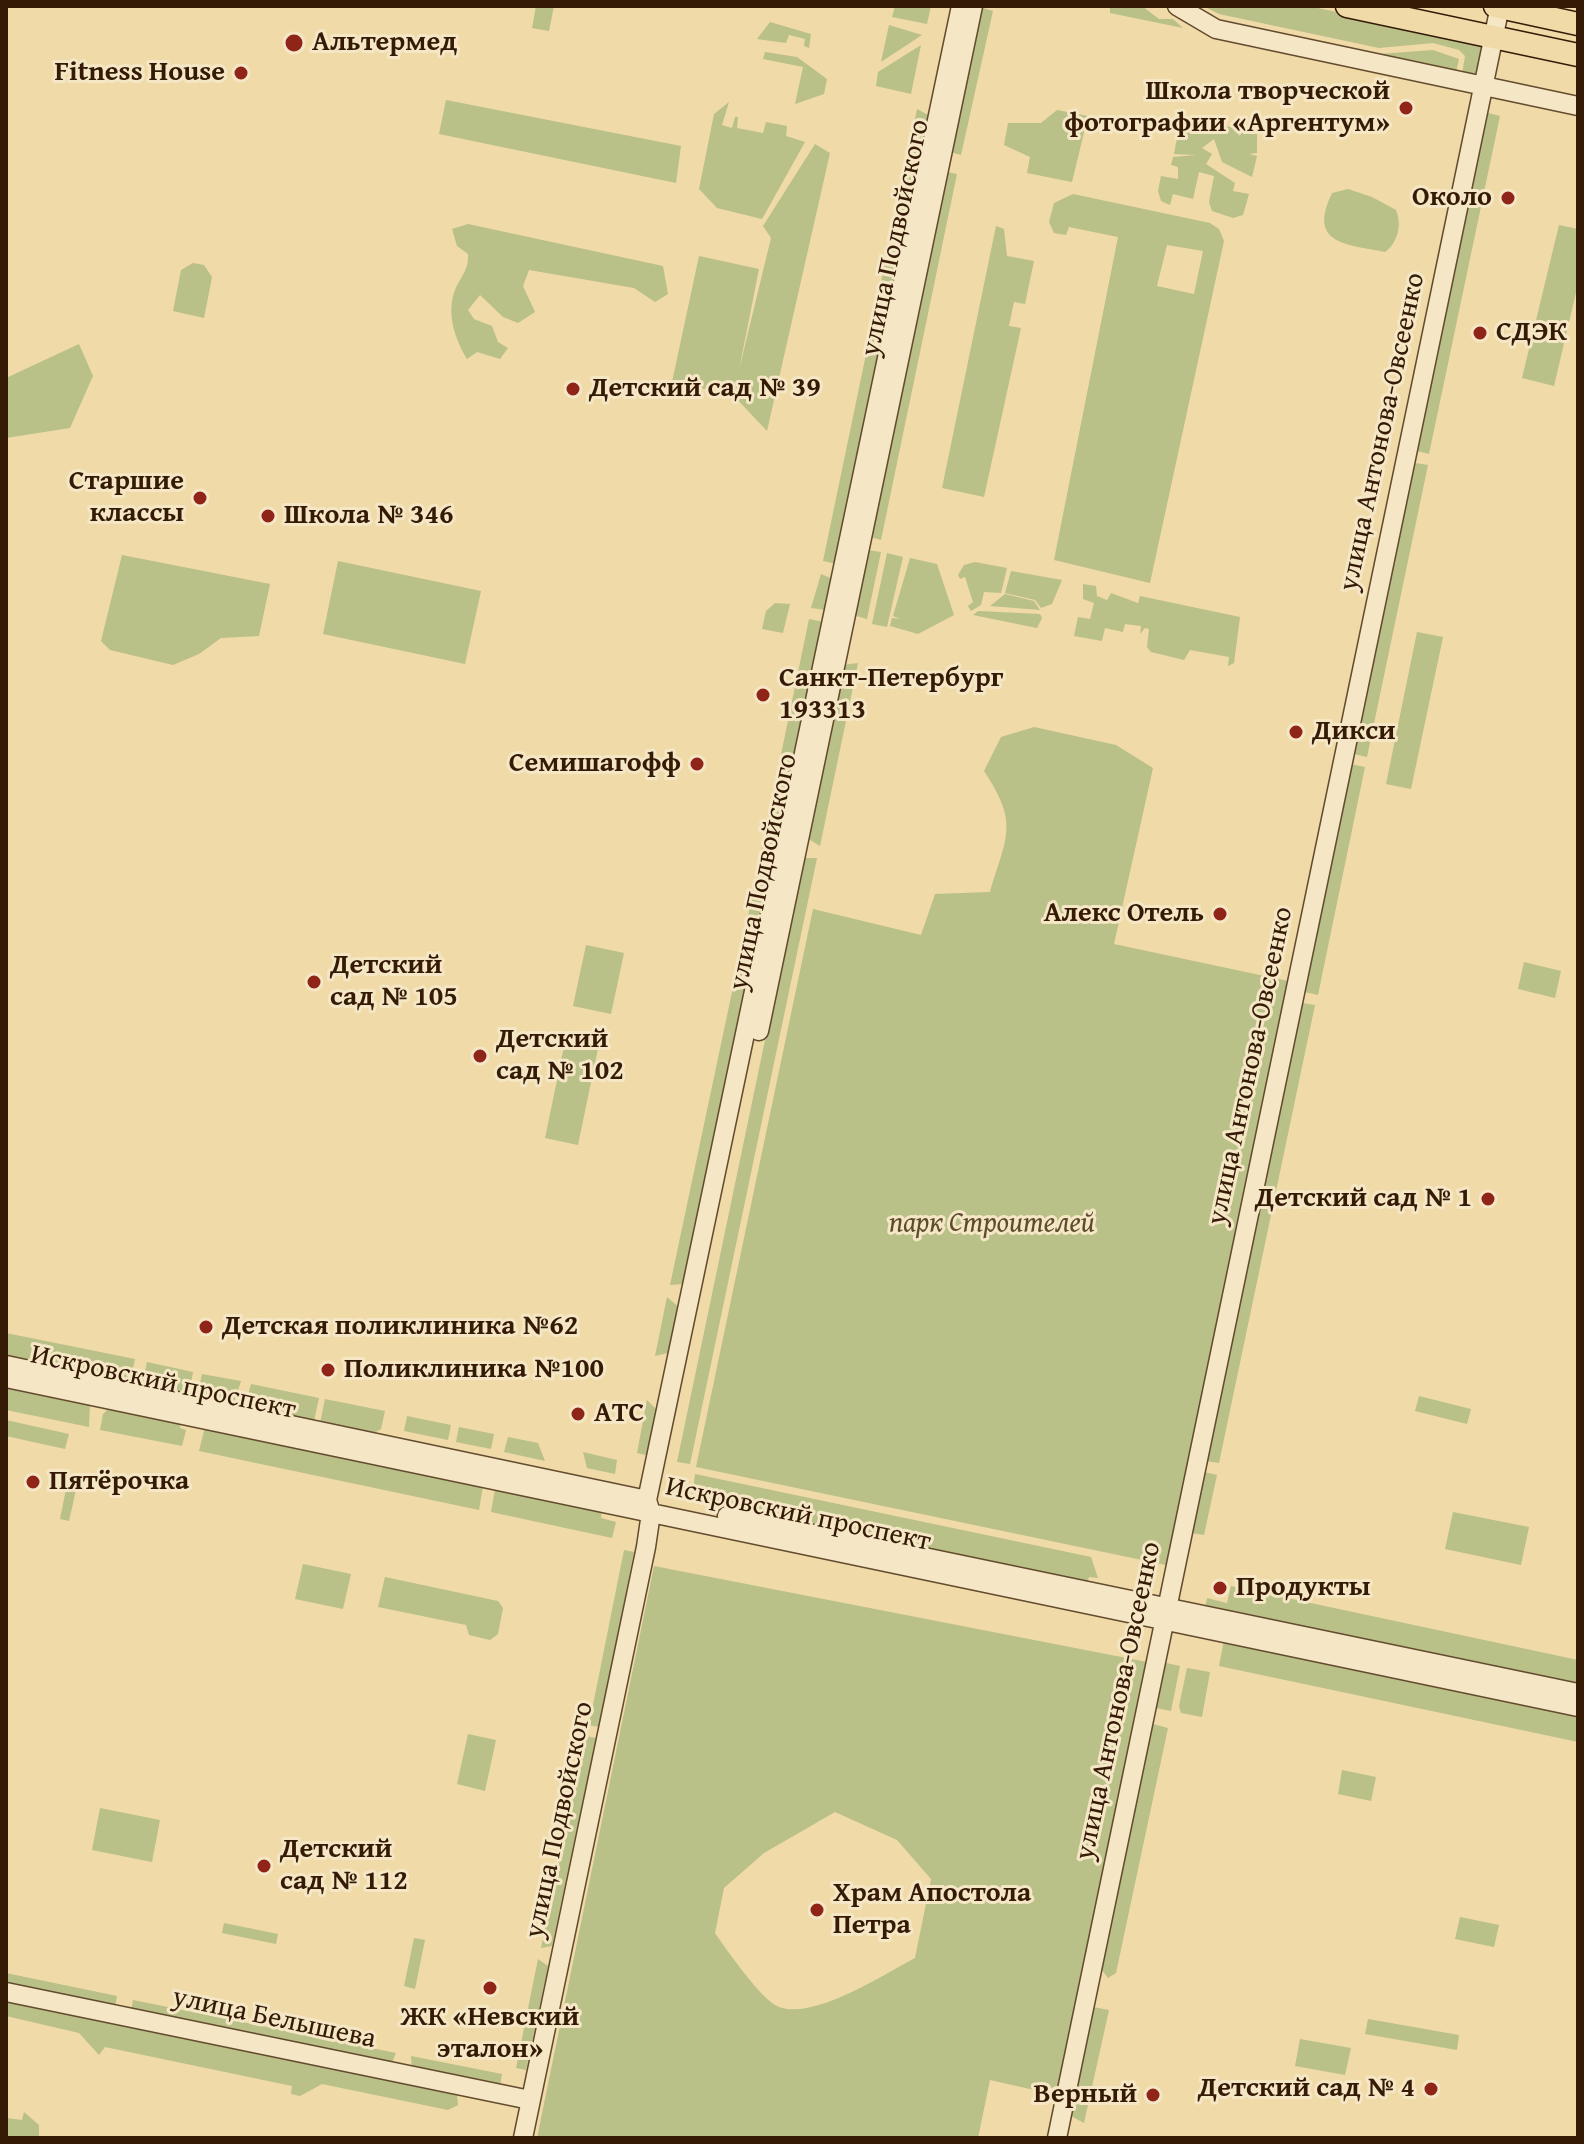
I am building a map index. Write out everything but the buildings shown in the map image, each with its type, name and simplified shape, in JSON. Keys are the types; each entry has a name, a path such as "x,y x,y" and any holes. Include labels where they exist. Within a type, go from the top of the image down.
{"main road":[{"path":"1347,6 1578,55"},
{"path":"1499,6 1578,24"}],"street":[{"name":"улица Подвойского","path":"523,2138 961,6"},
{"name":"улица Подвойского","path":"653,1505 973,6"},
{"path":"1177,6 1216,29 1578,106"},
{"name":"улица Антонова-Овсеенко","path":"1057,2138 1499,6"},
{"name":"Искровский проспект","path":"6,1365 1166,1614 1578,1707"},
{"name":"Искровский проспект","path":"6,1378 653,1505"},
{"name":"Искровский проспект","path":"1166,1614 1578,1693"},
{"name":"улица Белышева","path":"6,1992 530,2100"}],"green space":[{"path":"536,6 554,6 549,31 532,28"},
{"path":"895,6 931,6 927,24 892,17"},
{"path":"1110,6 1142,6 1159,19 1173,19 1183,28 1110,13"},
{"path":"1203,6 1308,6 1473,40 1483,49 1476,73 1462,74 1465,56 1459,50 1433,43 1379,48 1219,14"},
{"path":"983,8 993,11 961,155 950,152"},
{"path":"1216,20 1379,54 1433,50 1459,59 1456,72"},
{"path":"770,22 811,34 809,48 804,46 805,39 789,35 786,43 757,39"},
{"path":"889,25 922,35 881,62"},
{"path":"921,45 911,94 876,86 878,72"},
{"path":"765,52 797,57 827,79 824,94 795,104 803,67 763,59"},
{"path":"446,100 681,146 676,183 439,134"},
{"path":"729,102 722,125 732,128 735,117 738,117 737,128 763,133 766,122 787,126 786,136 805,142 762,219 717,208 699,189 714,114"},
{"path":"917,109 930,116 837,564 823,561"},
{"path":"1057,110 1088,116 1072,182 1027,173 1030,157 1004,145 1008,123 1041,123"},
{"path":"1488,113 1500,116 1429,454 1417,451"},
{"path":"1175,117 1189,119 1190,127 1192,119 1217,124 1216,132 1220,125 1240,129 1239,137 1243,130 1257,134 1257,153 1249,154 1257,156 1252,177 1222,162 1214,139 1202,148 1212,154 1206,164 1235,183 1233,191 1249,194 1243,215 1233,218 1212,211 1209,202 1214,176 1199,172 1193,199 1173,194 1170,205 1161,201 1158,191 1161,176 1178,179 1178,167 1171,165 1173,157 1196,155 1174,154 1179,127 1172,123"},
{"path":"815,144 830,153 767,431 733,395 672,382 699,256 759,269 739,370 771,238 763,226"},
{"path":"947,172 957,174 881,540 870,537"},
{"path":"1348,189 1396,210 1398,233 1385,252 1345,244 1328,232 1324,223 1332,193"},
{"path":"1073,194 1210,223 1219,229 1224,241 1150,583 1054,560 1118,237 1069,227 1066,235 1054,233 1049,222 1054,203","holes":["1167,245 1203,251 1194,294 1157,286"]},
{"path":"468,224 663,266 668,294 655,302 634,288 529,270 523,286 535,312 518,323 503,317 480,295 468,310 474,319 492,326 498,342 508,348 500,359 477,352 467,359 456,334 451,308 468,260 468,254 457,246 452,229"},
{"path":"1559,225 1578,229 1578,284 1554,386 1522,378"},
{"path":"996,226 1004,229 1007,256 1034,261 1025,304 1014,302 1009,326 1021,328 984,497 942,488"},
{"path":"193,263 204,265 212,277 204,318 173,311 181,270"},
{"path":"79,344 93,376 70,428 6,438 6,378"},
{"path":"1415,463 1428,465 1367,757 1354,754"},
{"path":"867,550 881,552 867,619 853,615"},
{"path":"887,553 903,557 887,627 872,624"},
{"path":"122,555 270,584 259,636 221,638 199,654 173,665 110,650 101,641"},
{"path":"910,558 937,564 954,615 918,634 890,626 892,618 900,619 893,616"},
{"path":"338,561 481,591 465,664 323,634"},
{"path":"975,562 1007,568 1001,593 984,592 981,605 971,611 968,606 973,602 965,577 960,579 958,575 964,565"},
{"path":"1011,571 1062,580 1052,604 1041,608 1035,600 1005,593"},
{"path":"821,574 833,579 826,610 811,608"},
{"path":"1083,584 1096,586 1097,596 1107,600 1111,593 1138,603 1140,596 1240,617 1234,663 1228,666 1229,657 1190,650 1184,660 1151,652 1147,647 1149,629 1145,628 1140,634 1141,626 1125,624 1123,632 1105,628 1102,641 1074,636 1078,617 1090,619 1094,603 1083,599"},
{"path":"1005,594 1034,601 1040,610 990,606"},
{"path":"775,603 790,604 783,633 762,629 766,611"},
{"path":"978,611 1040,614 1042,618 1037,628 973,615"},
{"path":"809,619 824,622 774,864 759,861"},
{"path":"1417,632 1443,637 1411,789 1386,784"},
{"path":"858,663 820,846 807,838 843,665"},
{"name":"парк Строителей","path":"1034,727 1116,745 1153,768 1114,944 1288,981 1166,1565 696,1467 813,909 921,935 935,894 990,892 1005,843 1006,818 984,771 1001,737"},
{"path":"1351,764 1365,767 1318,995 1305,992"},
{"path":"803,858 817,858 690,1464 677,1462"},
{"path":"757,874 771,877 686,1280 683,1284 670,1285"},
{"path":"586,945 624,953 611,1014 573,1006"},
{"path":"1524,962 1561,971 1555,998 1518,989"},
{"path":"1302,1003 1315,1005 1219,1463 1206,1461"},
{"path":"567,1032 600,1039 578,1145 545,1138"},
{"path":"667,1297 681,1309 672,1352 655,1356"},
{"path":"6,1333 135,1359 130,1383 6,1357"},
{"path":"147,1362 193,1372 189,1395 142,1385"},
{"path":"202,1374 241,1381 234,1403 197,1397"},
{"path":"251,1384 319,1398 314,1421 248,1407 246,1402"},
{"path":"6,1386 90,1404 89,1427 6,1410"},
{"path":"1419,1396 1471,1409 1467,1424 1415,1411"},
{"path":"325,1399 385,1411 381,1429 372,1434 320,1423"},
{"path":"647,1400 657,1410 650,1456 637,1453"},
{"path":"109,1408 181,1422 180,1428 186,1430 182,1446 100,1430 103,1414"},
{"path":"407,1416 451,1425 448,1440 404,1431"},
{"path":"6,1420 69,1434 65,1449 6,1436"},
{"path":"205,1427 483,1486 479,1510 199,1451"},
{"path":"459,1427 494,1434 491,1449 456,1442"},
{"path":"508,1437 538,1443 545,1461 504,1452"},
{"path":"583,1452 617,1460 615,1474 587,1468"},
{"path":"1204,1472 1217,1475 1204,1535 1191,1533"},
{"path":"695,1474 1091,1557 1098,1578 1089,1577 1087,1583 692,1500"},
{"path":"68,1479 78,1481 69,1521 60,1519"},
{"path":"495,1489 602,1510 601,1518 616,1522 612,1538 491,1512"},
{"path":"1453,1512 1529,1527 1521,1565 1445,1549"},
{"path":"624,1550 634,1552 599,1727 589,1725"},
{"path":"303,1564 351,1574 343,1609 295,1599"},
{"path":"654,1566 1147,1662 1058,2085 1043,2092 990,2080 978,2138 537,2138","holes":["835,1812 897,1840 931,1879 915,1958 829,2002 794,2009 772,2003 745,1974 715,1933 724,1888 764,1853"]},
{"path":"385,1577 498,1601 503,1608 498,1634 490,1640 469,1635 466,1625 378,1607"},
{"path":"1231,1586 1578,1660 1578,1686 1205,1607 1207,1598 1227,1603"},
{"path":"1224,1640 1578,1714 1578,1742 1219,1666"},
{"path":"1166,1663 1180,1666 1171,1711 1156,1708"},
{"path":"1187,1668 1210,1672 1202,1717 1181,1713 1179,1706"},
{"path":"1153,1724 1168,1728 1116,1973 1108,1978 1102,1970"},
{"path":"468,1734 496,1740 485,1791 457,1784"},
{"path":"586,1736 596,1738 552,1946 541,1948"},
{"path":"1342,1770 1376,1777 1371,1801 1338,1794"},
{"path":"100,1808 160,1820 152,1862 92,1850"},
{"path":"1460,1917 1499,1925 1494,1947 1455,1939"},
{"path":"224,1923 278,1934 276,1944 222,1933"},
{"path":"414,1938 425,1940 415,1989 404,1986"},
{"path":"538,1959 548,1966 526,2070 516,2068"},
{"path":"6,1973 117,1996 115,2007 6,1984"},
{"path":"6,1999 457,2094 458,2105 448,2110 322,2084 300,2096 291,2094 292,2086 105,2047 99,2055 79,2033 6,2016"},
{"path":"133,2000 396,2053 391,2065 131,2011"},
{"path":"1093,2007 1109,2010 1084,2123 1071,2116"},
{"path":"1368,2019 1459,2035 1457,2050 1365,2034"},
{"path":"1300,2039 1351,2048 1345,2075 1295,2066"},
{"path":"411,2056 502,2074 500,2086 412,2069"},
{"path":"24,2112 39,2125 39,2138 6,2138 6,2118 22,2120"}],"place":[{"name":"Альтермед","path":"294,43"},
{"name":"Fitness House","path":"241,73"},
{"name":"Школа творческой фотографии «Аргентум»","path":"1406,108"},
{"name":"Около","path":"1508,198"},
{"name":"СДЭК","path":"1480,333"},
{"name":"Детский сад № 39","path":"573,389"},
{"name":"Старшие классы","path":"200,498"},
{"name":"Школа № 346","path":"268,516"},
{"name":"Санкт-Петербург 193313","path":"763,695"},
{"name":"Дикси","path":"1296,732"},
{"name":"Семишагофф","path":"697,764"},
{"name":"Алекс Отель","path":"1220,914"},
{"name":"Детский сад № 105","path":"314,982"},
{"name":"Детский сад № 102","path":"480,1056"},
{"name":"Детский сад № 1","path":"1488,1199"},
{"name":"Детская поликлиника №62","path":"206,1327"},
{"name":"Поликлиника №100","path":"328,1370"},
{"name":"АТС","path":"578,1414"},
{"name":"Пятёрочка","path":"33,1482"},
{"name":"Продукты","path":"1220,1588"},
{"name":"Детский сад № 112","path":"264,1866"},
{"name":"Храм Апостола Петра","path":"817,1910"},
{"name":"ЖК «Невский эталон»","path":"490,1988"},
{"name":"Детский сад № 4","path":"1431,2089"},
{"name":"Верный","path":"1153,2095"}]}
